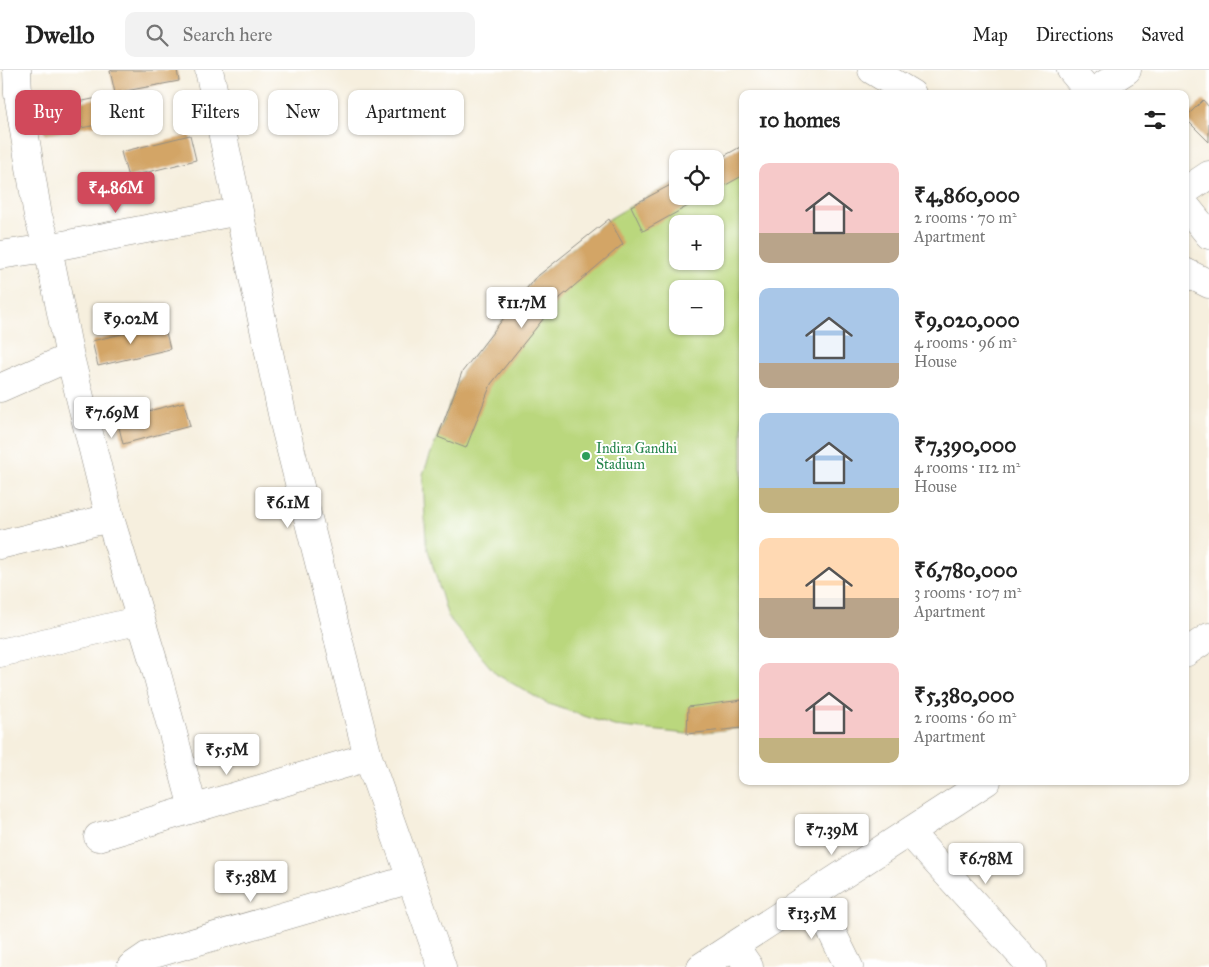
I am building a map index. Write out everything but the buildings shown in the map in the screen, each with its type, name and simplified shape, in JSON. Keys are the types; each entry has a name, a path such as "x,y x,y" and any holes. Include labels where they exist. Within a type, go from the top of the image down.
{"street":[{"path":"17,70 18,94 37,207 48,248 70,357 110,518 156,670 193,808"},
{"path":"209,70 284,423 368,757 442,967"},
{"path":"872,70 905,90"},
{"path":"1071,70 1088,90"},
{"path":"1097,90 1127,70"},
{"path":"1189,188 1209,175"},
{"path":"1189,210 1209,235"},
{"path":"0,254 48,248 239,211"},
{"path":"1189,274 1209,284"},
{"path":"0,388 70,357"},
{"path":"0,544 110,518"},
{"path":"0,653 140,620"},
{"path":"1189,650 1209,637"},
{"path":"98,837 368,757"},
{"path":"701,967 742,956 813,894 981,785"},
{"path":"909,832 1032,967"},
{"path":"131,967 147,956 411,879"},
{"path":"813,894 849,967"}],"green space":[{"name":"Indira Gandhi Stadium","path":"739,149 739,728 687,734 614,726 548,704 496,674 448,617 426,543 423,474 462,372 534,279 609,219 669,185 669,205 724,205 724,156"}],"place":[{"name":"Indira Gandhi Stadium","path":"586,456"}]}
